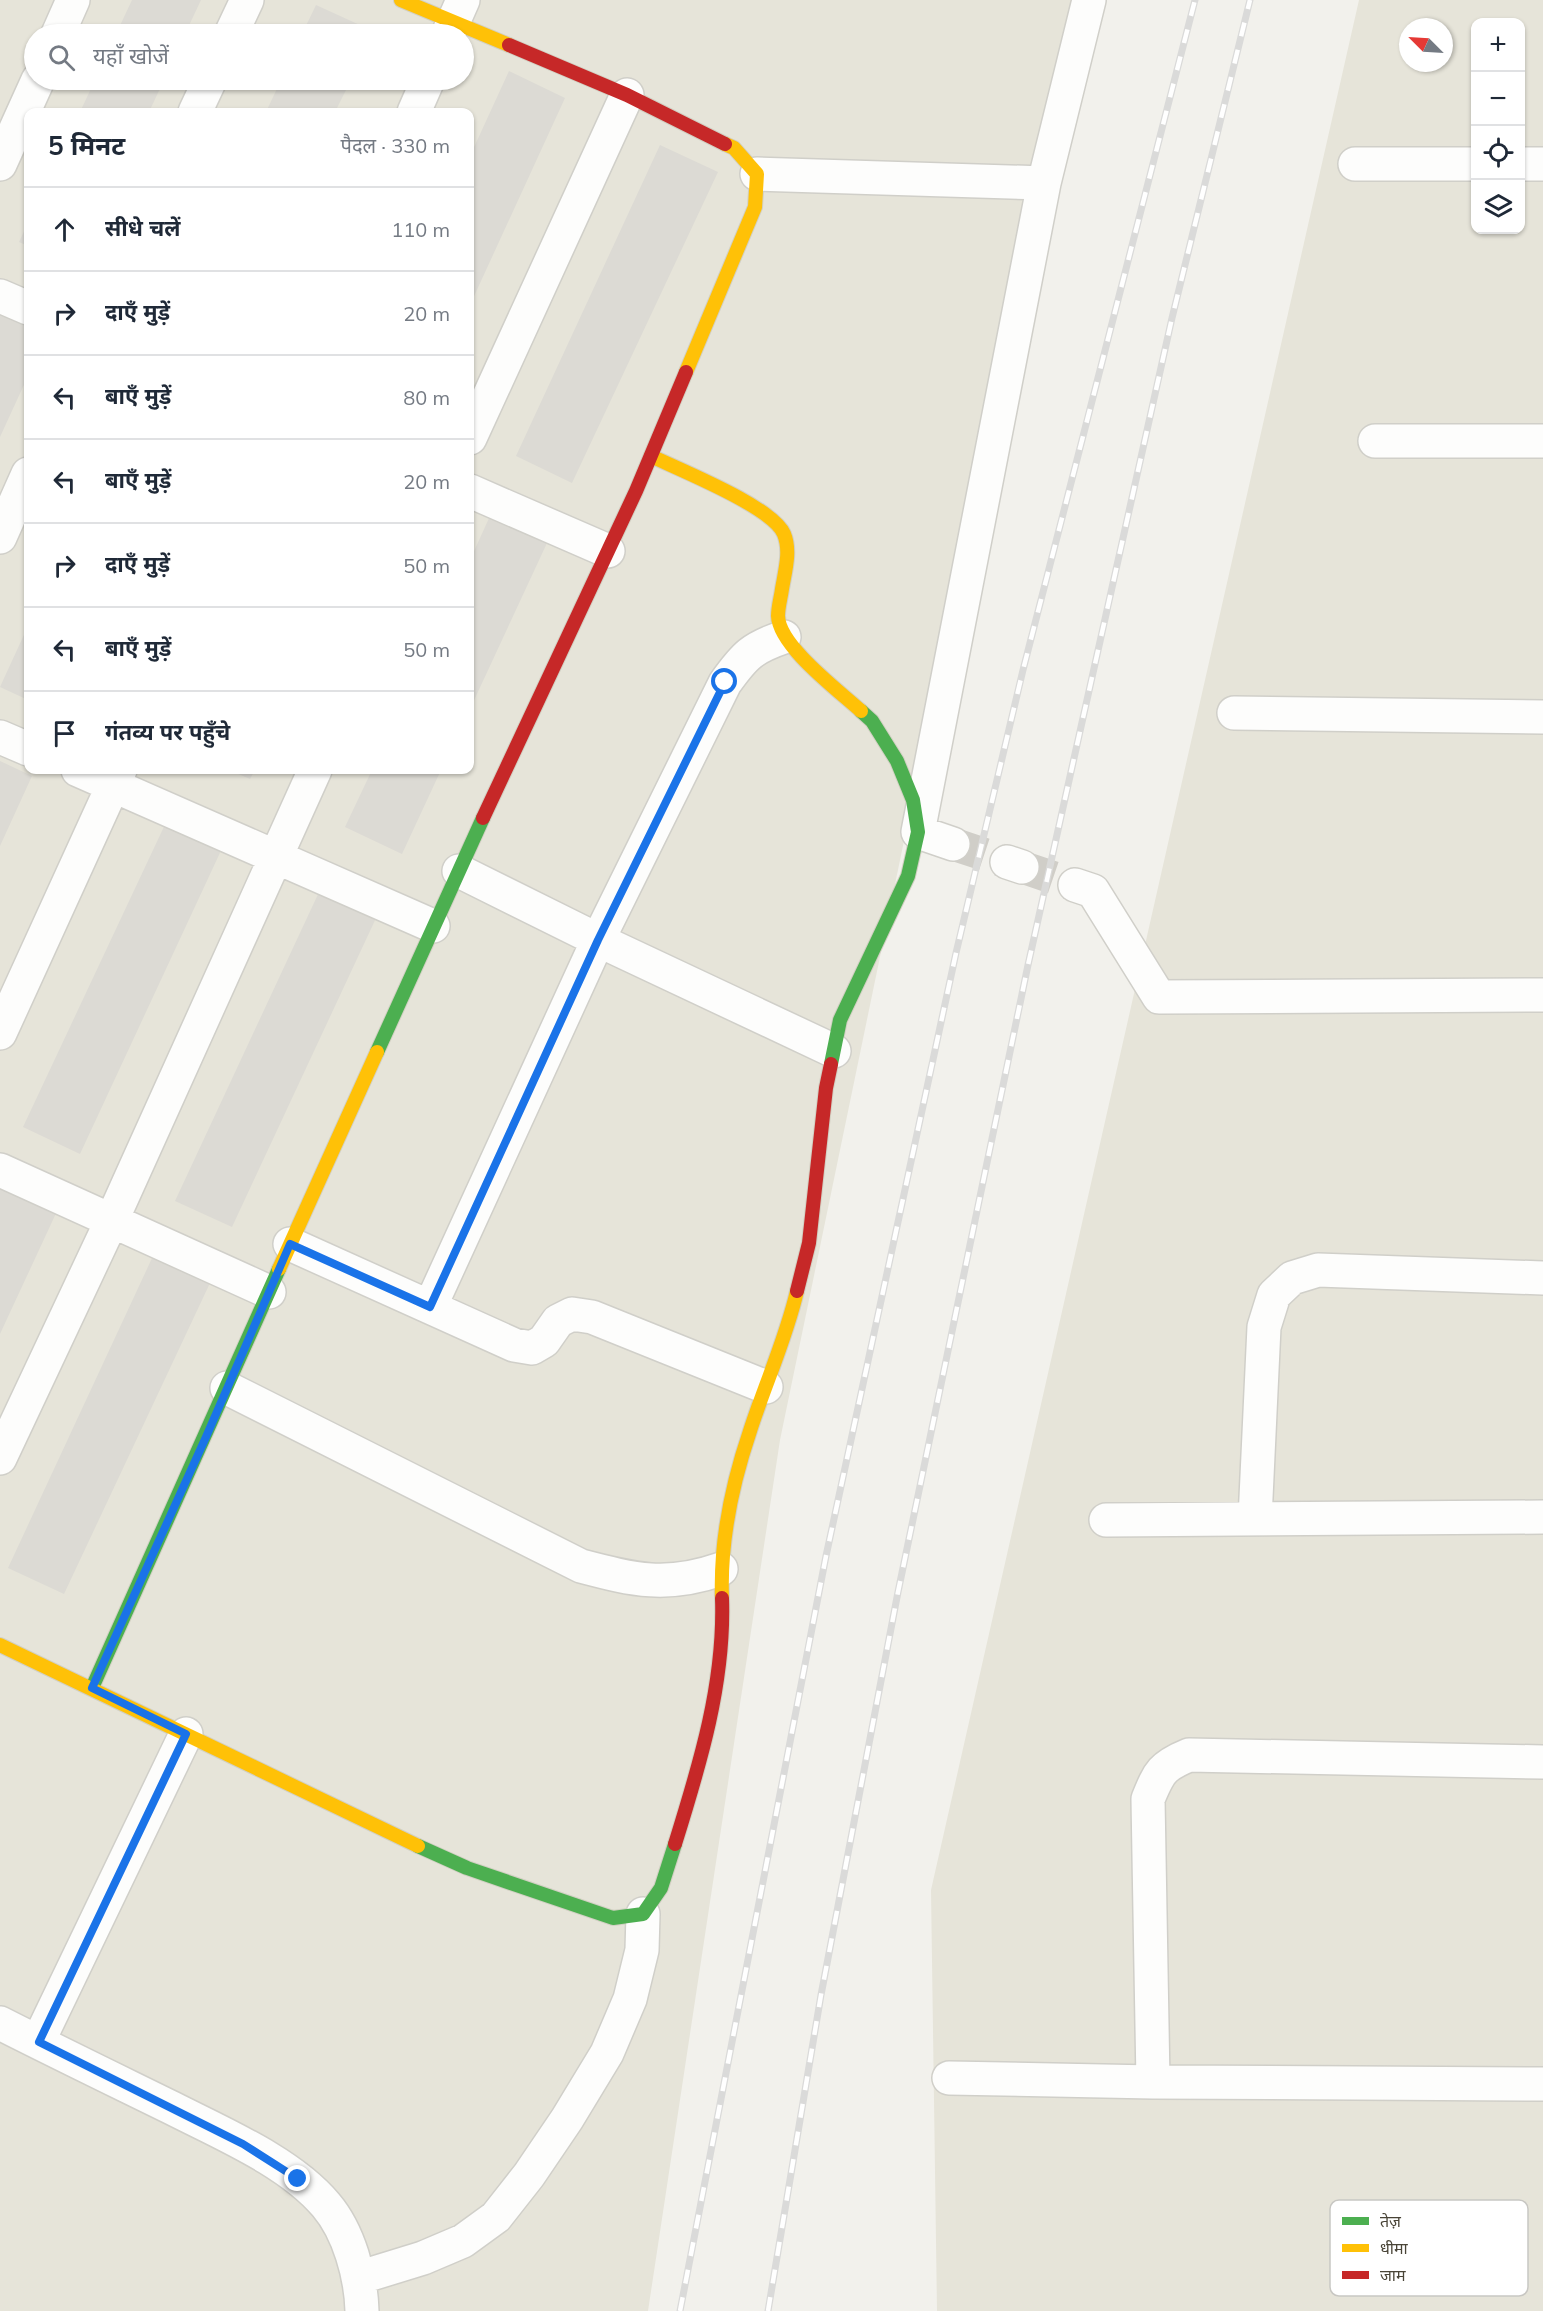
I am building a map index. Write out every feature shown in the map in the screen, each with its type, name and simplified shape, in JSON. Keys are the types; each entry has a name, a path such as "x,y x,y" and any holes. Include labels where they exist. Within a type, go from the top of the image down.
{"street":[{"path":"62,24 73,0"},
{"path":"236,24 247,0"},
{"path":"401,0 455,19"},
{"path":"358,2278 423,2258 463,2241 496,2217 530,2175 567,2120 611,2042 630,1999 642,1950 643,1914 661,1888 688,1803 717,1690 723,1626 721,1569 728,1515 749,1432 790,1322 809,1243 826,1088 840,1020 908,876 1044,183 1089,0"},
{"path":"92,1688 433,926 651,456 755,207 757,174 734,148 627,95 474,27"},
{"path":"25,108 33,90"},
{"path":"197,108 205,90"},
{"path":"416,108 424,90"},
{"path":"474,429 627,95"},
{"path":"0,164 24,111"},
{"path":"1355,164 1471,164"},
{"path":"1525,164 1543,164"},
{"path":"757,174 1044,183"},
{"path":"0,296 24,306"},
{"path":"1375,441 1543,441"},
{"path":"651,456 748,503 770,517 784,533 788,552 778,617 784,637 798,654 872,721 901,771 913,800 918,832"},
{"path":"0,537 24,483"},
{"path":"474,493 608,551"},
{"path":"430,1307 598,940 725,682 743,658 760,645 784,637"},
{"path":"1234,713 1543,717"},
{"path":"0,737 24,747"},
{"path":"100,774 117,777 275,856 433,926"},
{"path":"0,1458 111,1222 313,774"},
{"path":"0,1033 117,777"},
{"path":"918,832 953,843"},
{"path":"459,871 598,940 834,1051"},
{"path":"1075,885 1093,891 1160,997 1543,995"},
{"path":"0,1170 269,1292"},
{"path":"290,1244 514,1345 532,1348 544,1341 558,1321 572,1314 592,1317 766,1388"},
{"path":"1255,1519 1264,1328 1275,1295 1292,1278 1318,1270 1543,1278"},
{"path":"227,1388 581,1566 626,1578 662,1582 697,1577 721,1569"},
{"path":"1106,1520 1543,1517"},
{"path":"0,1645 386,1832 467,1868 613,1918 643,1914"},
{"path":"39,2042 186,1734"},
{"path":"1153,2082 1148,1799 1157,1777 1169,1763 1189,1755 1543,1761"},
{"path":"0,2023 243,2144 298,2179 327,2205 352,2249 362,2311"},
{"path":"950,2078 1153,2082 1543,2084"}],"shaded area":[{"path":"0,0 1078,0 780,1440 648,2311 0,2311"},
{"path":"1359,0 1543,0 1543,2311 937,2311 931,1890"}],"building":[{"path":"132,0 201,0 190,24 121,24"},
{"path":"316,5 358,24 307,24"},
{"path":"509,71 565,98 474,296 474,147"},
{"path":"90,90 159,90 151,108 82,108"},
{"path":"276,90 346,90 337,108 268,108"},
{"path":"660,145 718,172 572,483 516,456"},
{"path":"24,231 24,244 19,242"},
{"path":"0,305 24,316 24,385 0,437"},
{"path":"490,516 547,543 474,700 474,551"},
{"path":"24,635 24,698 0,687"},
{"path":"0,761 32,776 0,846"},
{"path":"238,774 253,774 250,779"},
{"path":"370,774 439,774 402,854 345,827"},
{"path":"169,816 225,842 80,1154 23,1127"},
{"path":"320,890 377,916 232,1227 175,1201"},
{"path":"0,1186 58,1209 0,1334"},
{"path":"153,1256 210,1283 64,1594 8,1568"}],"tunnel":[{"path":"953,844 1007,862"},
{"path":"1022,867 1075,885"}],"railway":[{"path":"680,2311 826,1556 956,953 1023,670 1195,0"},
{"path":"768,2311 821,1995 898,1592 1028,965 1172,318 1250,0"}],"traffic: fast":[{"path":"831,1064 840,1020 908,876 918,832 913,800 897,761 872,721 861,711"},
{"path":"377,1052 483,818"},
{"path":"92,1688 279,1269"},
{"path":"418,1846 467,1868 613,1918 643,1914 661,1888 675,1844"}],"traffic: slow":[{"path":"401,0 459,24"},
{"path":"474,30 509,45"},
{"path":"686,372 755,207 757,174 734,148 725,144"},
{"path":"651,456 745,501 776,523 784,534 787,547 786,568 778,613 781,628 788,641 811,667 861,711"},
{"path":"279,1269 377,1052"},
{"path":"722,1598 725,1535 738,1472 797,1291"},
{"path":"0,1645 418,1846"}],"traffic: jam":[{"path":"509,45 627,95 725,144"},
{"path":"483,818 636,491 686,372"},
{"path":"797,1291 809,1243 826,1088 831,1064"},
{"path":"675,1844 702,1753 715,1692 722,1629 722,1598"}],"route":[{"path":"298,2179 243,2144 39,2042 186,1734 92,1688 206,1437 290,1244 430,1307 598,940 725,682"}]}
